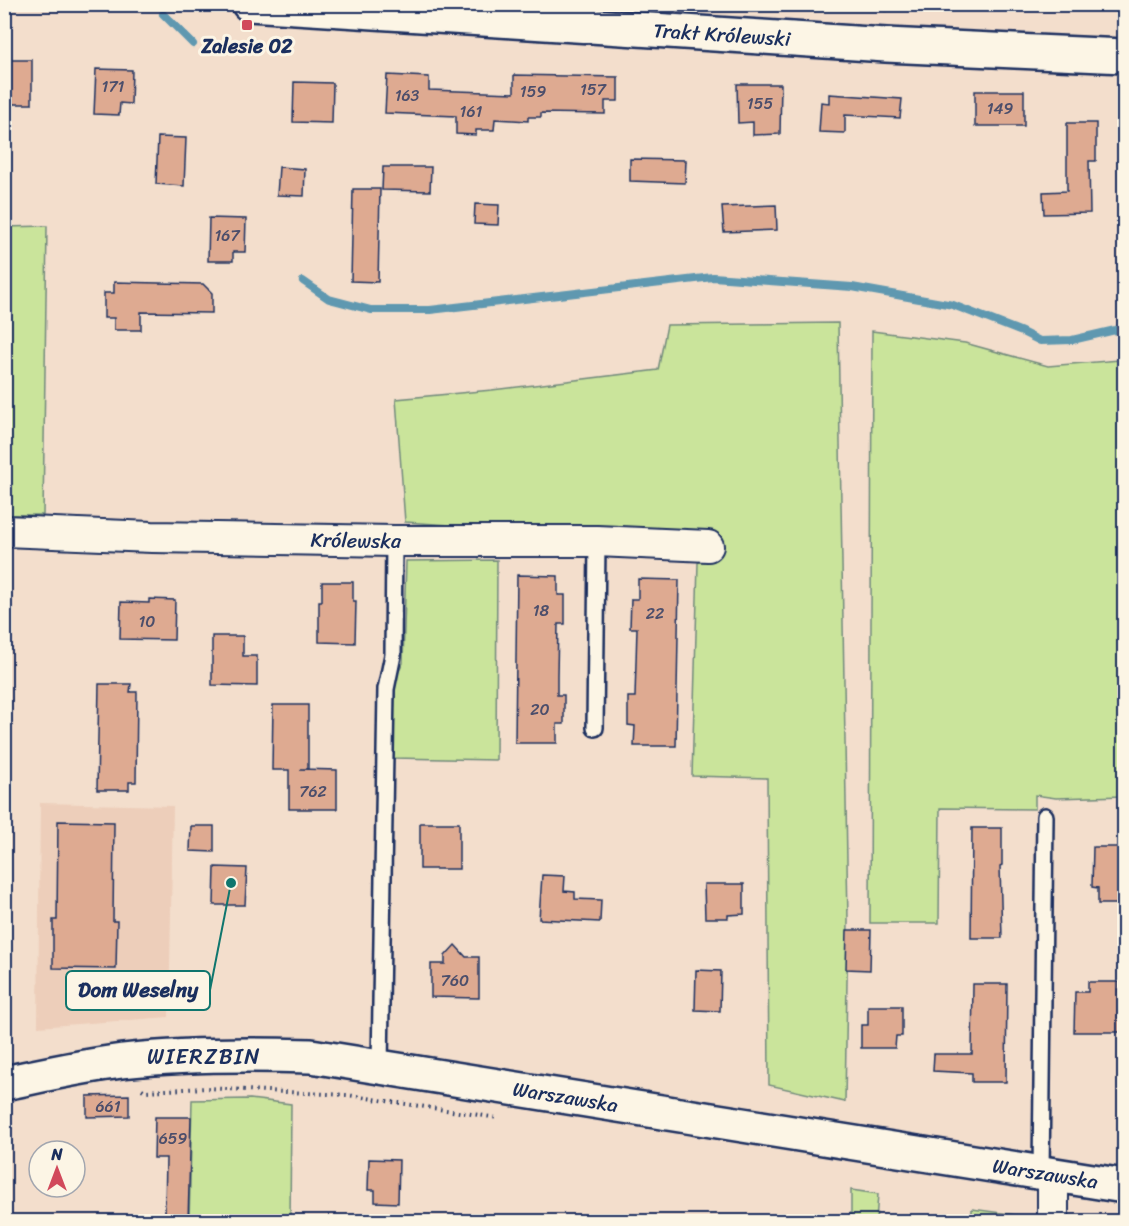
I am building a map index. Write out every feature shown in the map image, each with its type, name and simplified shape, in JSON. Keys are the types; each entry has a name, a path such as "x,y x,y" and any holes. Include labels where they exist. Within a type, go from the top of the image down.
{"main road":[{"name":"Trakt Królewski","path":"249,4 886,45 1125,56"},
{"name":"Warszawska","path":"4,1083 122,1061 244,1054 311,1056 1125,1186"}],"street":[{"name":"Królewska","path":"4,531 152,537 394,541 597,541 708,546"},
{"path":"1047,1174 1053,1221"}],"lane":[{"path":"380,1066 386,689 393,655 394,541"},
{"path":"595,728 597,541"},
{"path":"1045,816 1047,1174"}],"path":[{"path":"137,1086 145,1091 206,1089 347,1095 509,1120"}],"shaded area":[{"path":"40,803 173,806 169,1017 38,1027"}],"green space":[{"path":"47,226 43,515 5,515 5,227"},
{"path":"838,323 848,921 845,1102 769,1085 767,778 692,776 698,563 719,542 405,522 396,399 658,370 667,325"},
{"path":"872,331 965,343 1048,366 1124,358 1124,796 1056,798 1035,795 1035,809 940,808 939,923 870,923"},
{"path":"497,560 496,760 393,758 395,679 403,663 406,561"},
{"path":"250,1099 291,1104 290,1221 189,1222 192,1100"},
{"path":"851,1190 878,1194 876,1221 851,1221"},
{"path":"972,1209 1038,1218 1038,1221 972,1221"}],"building":[{"path":"4,60 32,60 32,104 4,104"},
{"path":"96,69 132,70 131,104 120,103 119,115 94,114"},
{"path":"387,75 429,77 429,90 514,93 514,75 618,77 618,101 605,101 605,114 541,113 541,117 528,117 528,121 495,119 494,130 476,130 476,135 456,134 456,116 385,113"},
{"path":"294,82 333,83 332,123 293,122"},
{"path":"737,84 781,84 780,134 753,135 753,122 738,123"},
{"path":"975,91 1024,91 1024,126 975,126"},
{"path":"829,94 902,99 900,118 845,115 845,133 819,132 821,102 829,103"},
{"path":"1067,123 1096,123 1096,161 1089,161 1090,213 1044,214 1043,192 1067,191"},
{"path":"158,137 186,138 184,186 156,184"},
{"path":"630,159 686,160 685,183 630,181"},
{"path":"279,167 305,169 304,196 277,195"},
{"path":"383,167 431,167 430,191 382,190"},
{"path":"353,189 380,189 378,282 351,281"},
{"path":"475,204 499,205 498,225 474,224"},
{"path":"776,205 777,230 724,232 722,207"},
{"path":"209,218 246,219 245,252 233,252 233,261 208,261"},
{"path":"114,282 203,284 212,293 212,313 141,312 141,330 114,330 114,318 104,318 104,293 114,293"},
{"path":"517,575 558,576 558,595 565,595 565,624 558,624 557,675 557,695 564,695 564,724 557,724 557,743 515,743"},
{"path":"638,579 679,580 676,746 634,746 635,726 628,725 628,697 635,697 637,628 630,628 631,599 638,599"},
{"path":"322,582 353,582 353,601 356,601 355,643 319,642 319,601 322,601"},
{"path":"149,599 175,600 174,640 120,639 121,602 149,603"},
{"path":"212,636 243,636 243,656 257,656 257,686 212,685"},
{"path":"99,684 131,684 130,692 137,692 136,782 129,782 129,790 97,790"},
{"path":"273,705 308,705 308,769 300,769 337,770 337,809 289,809 289,770 272,770"},
{"path":"58,821 114,822 113,921 117,921 116,969 53,968 53,920 57,920"},
{"path":"420,823 459,823 459,869 420,869"},
{"path":"191,826 214,826 214,852 190,851"},
{"path":"972,828 1002,828 1002,865 1000,866 1002,938 971,938"},
{"path":"1093,847 1125,847 1125,904 1098,904 1098,888 1092,887"},
{"path":"215,867 247,868 245,905 214,905"},
{"path":"542,875 565,876 564,891 575,892 575,899 601,900 600,922 539,919"},
{"path":"704,884 744,884 744,914 728,915 728,918 705,918"},
{"path":"847,930 871,930 870,970 846,969"},
{"path":"455,945 466,957 479,957 479,998 431,997 431,964 445,964 445,956"},
{"path":"696,970 721,971 720,1011 695,1010"},
{"path":"1088,982 1119,982 1119,992 1125,992 1125,1032 1074,1032 1075,992 1088,992"},
{"path":"973,984 1007,984 1006,1082 972,1082 972,1073 933,1071 934,1054 972,1054"},
{"path":"868,1006 902,1006 902,1036 896,1036 895,1048 861,1048 861,1025 868,1025"},
{"path":"129,1095 129,1116 87,1117 87,1096"},
{"path":"155,1117 191,1117 188,1221 170,1221 165,1211 166,1158 154,1158"},
{"path":"369,1159 399,1160 398,1203 375,1202 375,1190 368,1190"}],"waterway":[{"path":"163,14 193,44"},
{"path":"303,281 329,299 371,310 430,310 713,277 852,287 953,305 1040,341 1072,340 1124,328"}],"place":[{"name":"Zalesie 02","path":"247,25"},
{"name":"Dom Weselny","path":"231,883"}],"district":[{"name":"WIERZBIN","path":"204,1056"}]}
